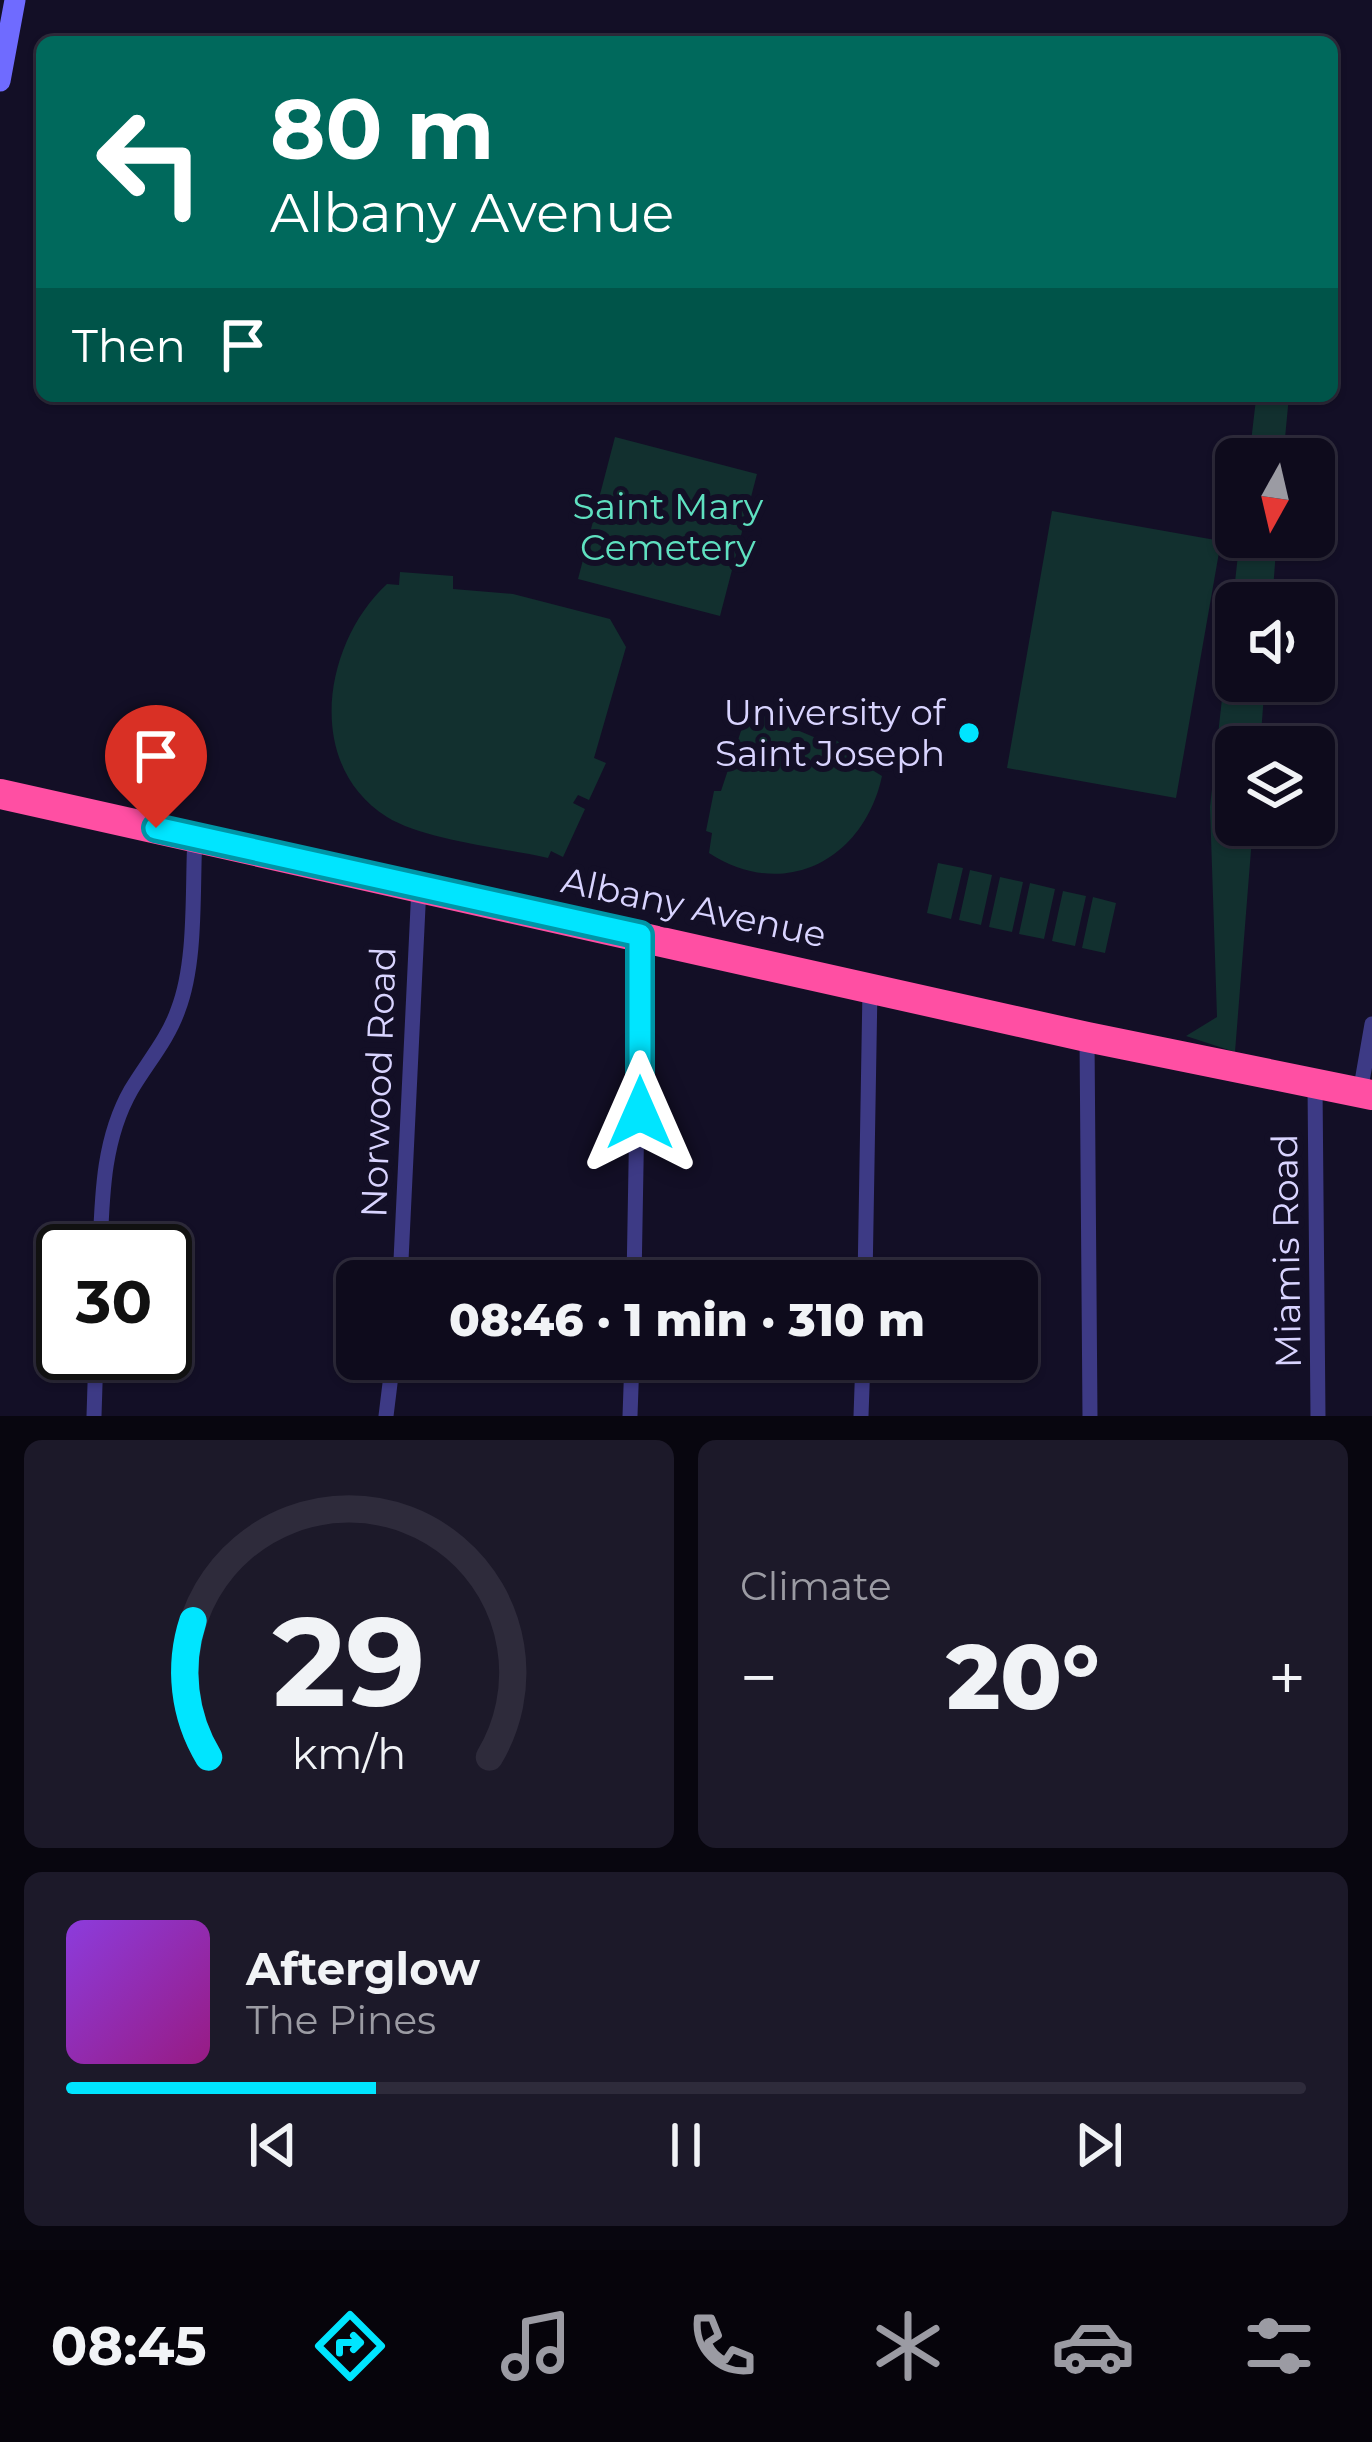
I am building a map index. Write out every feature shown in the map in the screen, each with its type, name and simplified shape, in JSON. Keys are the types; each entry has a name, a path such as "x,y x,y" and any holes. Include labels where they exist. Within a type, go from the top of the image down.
{"highway":[{"name":"Albany Avenue","path":"0,794 1087,1037 1366,1094"}],"street":[{"path":"0,81 15,0"},
{"path":"102,1224 105,1172 115,1127 131,1091 170,1029 184,993 195,836"},
{"name":"Norwood Road","path":"401,1260 419,886"},
{"path":"634,1260 640,935"},
{"path":"866,1260 870,986"},
{"path":"1366,1094 1372,1024"},
{"path":"1087,1037 1090,1416"},
{"name":"Miamis Road","path":"1315,1085 1318,1416"},
{"path":"94,1416 95,1380"},
{"path":"386,1416 390,1380"},
{"path":"630,1416 631,1380"},
{"path":"861,1416 862,1380"}],"green space":[{"path":"1256,402 1288,402 1285,438 1251,438"},
{"name":"Saint Mary Cemetery","path":"615,437 757,474 720,616 578,579"},
{"path":"1052,511 1215,540 1218,558 1176,798 1007,768"},
{"path":"1238,558 1275,558 1274,582 1235,582"},
{"path":"400,572 453,576 453,589 513,594 610,619 626,647 594,758 606,763 589,800 578,795 573,803 585,809 563,857 551,851 548,858 465,842 403,825 360,794 343,766 333,735 337,669 365,608 387,584 399,585"},
{"path":"1222,702 1263,702 1262,726 1219,726"},
{"path":"759,714 828,743 832,738 867,759 864,765 882,776 858,830 817,864 792,872 737,867 709,853 712,833 706,831 714,791 721,791 745,719"},
{"path":"1215,762 1215,846 1251,846 1235,1052 1186,1036 1217,1017 1210,807"},
{"path":"938,863 963,868 951,919 927,913"},
{"path":"970,870 992,875 981,925 959,920"},
{"path":"1000,877 1023,882 1012,932 989,927"},
{"path":"1030,883 1055,889 1044,939 1019,934"},
{"path":"1063,891 1086,896 1075,946 1052,941"},
{"path":"1093,897 1116,903 1105,953 1082,948"}],"place":[{"name":"University of Saint Joseph","path":"969,733"}],"route":[{"path":"156,828 640,935 640,1113"}]}
